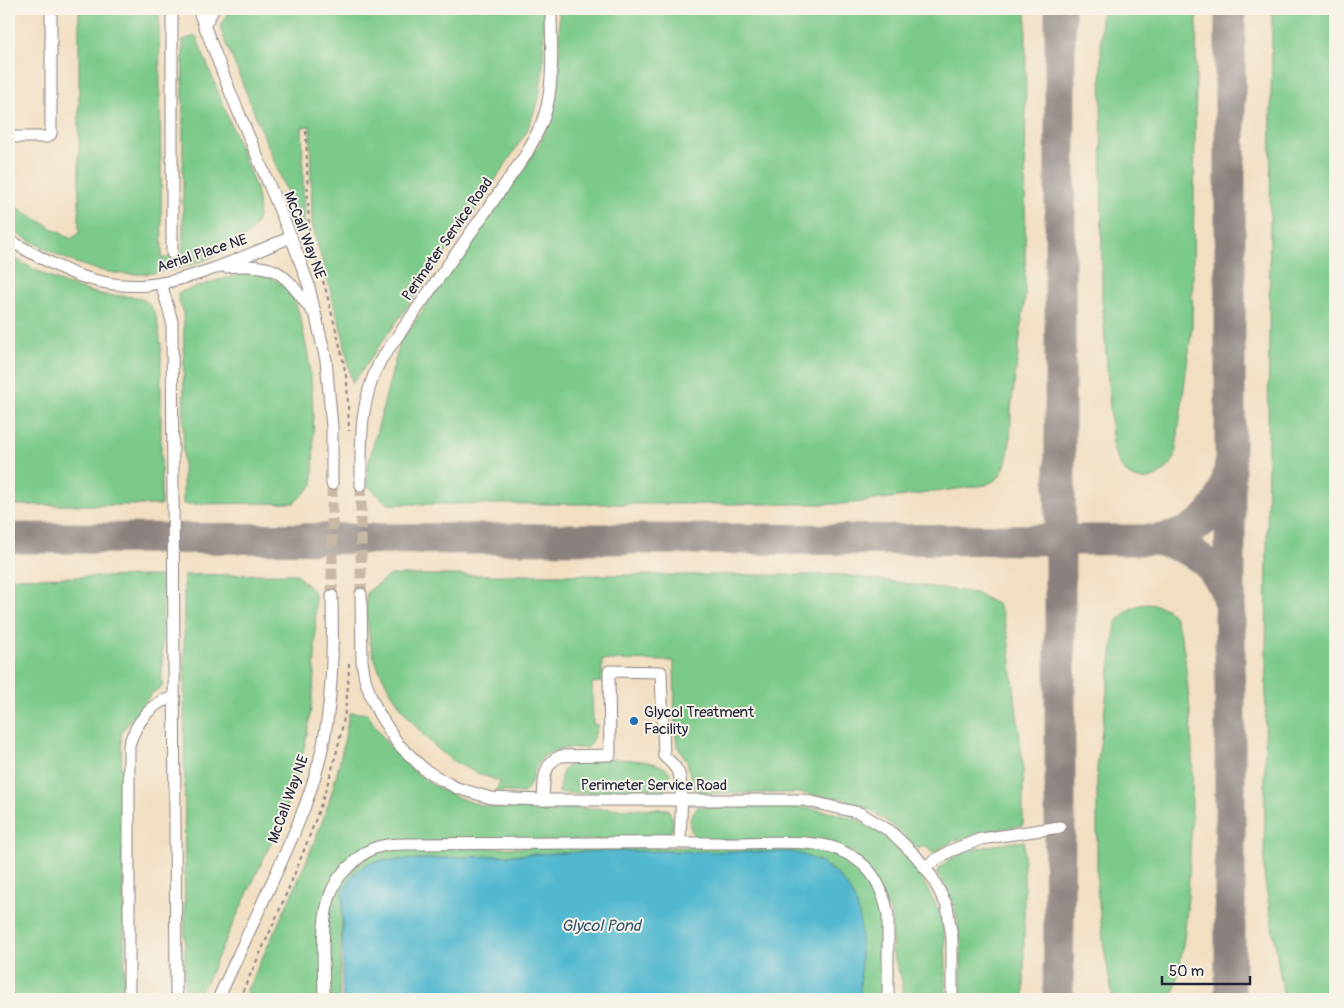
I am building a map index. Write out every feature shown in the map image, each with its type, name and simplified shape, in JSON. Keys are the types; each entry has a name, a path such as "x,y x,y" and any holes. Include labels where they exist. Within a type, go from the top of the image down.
{"street":[{"path":"9,136 47,137 51,134 52,9"},
{"path":"172,9 172,253"},
{"name":"McCall Way NE","path":"198,9 231,94 292,238 308,283 326,360 332,427 332,484"},
{"path":"204,26 214,9"},
{"name":"Perimeter Service Road","path":"361,485 361,438 364,406 372,377 380,361 525,156 541,124 550,92 551,9"},
{"name":"Aerial Place NE","path":"9,240 62,268 97,280 131,285 161,283 212,268 292,238"},
{"path":"212,268 250,265 267,267 274,270 287,279 316,316"},
{"path":"161,283 172,321 176,992 178,999"},
{"name":"Perimeter Service Road","path":"361,594 362,661 365,679 378,714 398,744 424,769 440,780 457,788 491,798 543,800 803,800 860,813 890,831 916,856 932,877 947,906 952,938 952,999"},
{"name":"McCall Way NE","path":"218,999 290,844 306,804 319,762 326,728 330,686 333,640 332,596"},
{"path":"543,800 547,769 549,763 555,758 561,756 610,755 609,671 661,672 664,756 674,766 679,775 681,800 680,842"},
{"path":"129,999 129,745 135,729 153,707 159,702 174,698"},
{"path":"924,867 950,851 981,839 1060,826"},
{"path":"324,999 324,931 325,914 330,893 340,875 356,859 372,849 394,844 680,842 817,844 834,848 856,858 873,875 885,902 888,914 888,999"}],"path":[{"path":"306,131 310,243 326,291 347,381 350,439"}],"green space":[{"path":"79,9 159,9 162,259 183,254 183,40 196,36 255,186 259,206 258,217 254,227 233,246 203,261 186,266 154,273 124,274 84,266 51,252 9,229 9,203 71,239 79,233"},
{"path":"229,9 544,9 543,67 539,99 527,131 468,222 352,384 343,336 312,224 310,126 302,127 304,223 300,225 220,28"},
{"path":"559,9 1026,9 1025,297 1011,409 1008,456 1002,473 997,479 986,485 846,504 388,504 367,485 367,469 400,342 529,161 549,125 556,102 559,79"},
{"path":"1101,9 1197,9 1192,327 1175,457 1161,473 1142,480 1129,475 1123,470 1113,448 1102,299"},
{"path":"1272,9 1335,9 1335,999 1284,999 1264,875"},
{"path":"9,255 43,274 79,289 105,295 143,299 151,306 157,322 161,346 161,505 9,505"},
{"path":"256,273 274,280 286,288 295,302 300,318 308,354 312,391 313,485 294,503 183,504 184,329 183,313 177,294 227,278"},
{"path":"296,574 315,593 313,695 302,756 288,802 276,832 207,980 196,999 185,999 184,575"},
{"path":"390,575 843,575 975,593 997,604 1002,612 1008,637 1023,765 1023,825 980,833 953,841 933,853 924,845 918,849 904,835 874,812 846,799 798,793 700,793 693,787 687,761 677,746 674,661 602,660 602,682 592,683 593,724 598,725 587,748 559,750 546,755 537,765 524,793 495,791 500,782 458,764 445,755 418,729 395,697 377,665 370,643 366,593"},
{"path":"162,576 162,687 152,693 121,732 125,999 9,999 9,578"},
{"path":"1144,604 1161,606 1171,613 1180,632 1185,656 1191,724 1192,768 1187,910 1180,964 1172,999 1113,999 1104,948 1097,887 1097,768 1116,623 1128,610"},
{"path":"349,713 367,713 389,745 416,773 431,784 466,801 486,806 513,808 668,809 673,822 672,830 663,839 377,843 332,880 320,999 243,999 296,884 325,814 339,764"},
{"path":"621,759 656,764 667,770 670,780 662,793 559,793 564,770 566,766 575,760"},
{"path":"768,806 816,809 839,814 861,822 891,841 917,872 938,910 945,942 946,999 902,999 902,980 893,955 891,914 852,851 702,839 694,836 690,824 691,817 698,807"},
{"path":"1024,841 1024,999 961,999 961,950 957,918 953,903 937,874 942,866 962,853 989,846"},
{"path":"794,847 826,849 849,858 868,875 879,895 883,915 883,999 860,999 860,934 842,879 819,861 790,852 606,851 379,861 343,891 339,999 328,999 328,920 341,880 369,856 402,848"}],"water":[{"name":"Glycol Pond","path":"606,851 790,852 813,859 824,865 843,881 856,903 859,915 861,946 860,999 342,999 343,891 356,871 367,864 379,861"}],"taxiway":[{"path":"1058,999 1060,827 1060,9"},
{"path":"1230,9 1230,999"},
{"path":"9,538 1156,540 1186,532 1208,516 1217,505 1223,492 1230,461"},
{"path":"1156,540 1181,547 1202,559 1218,577 1228,601"}],"tunnel":[{"path":"332,484 332,596"},
{"path":"361,485 361,594"}],"place":[{"name":"Glycol Treatment Facility","path":"634,721"}]}
